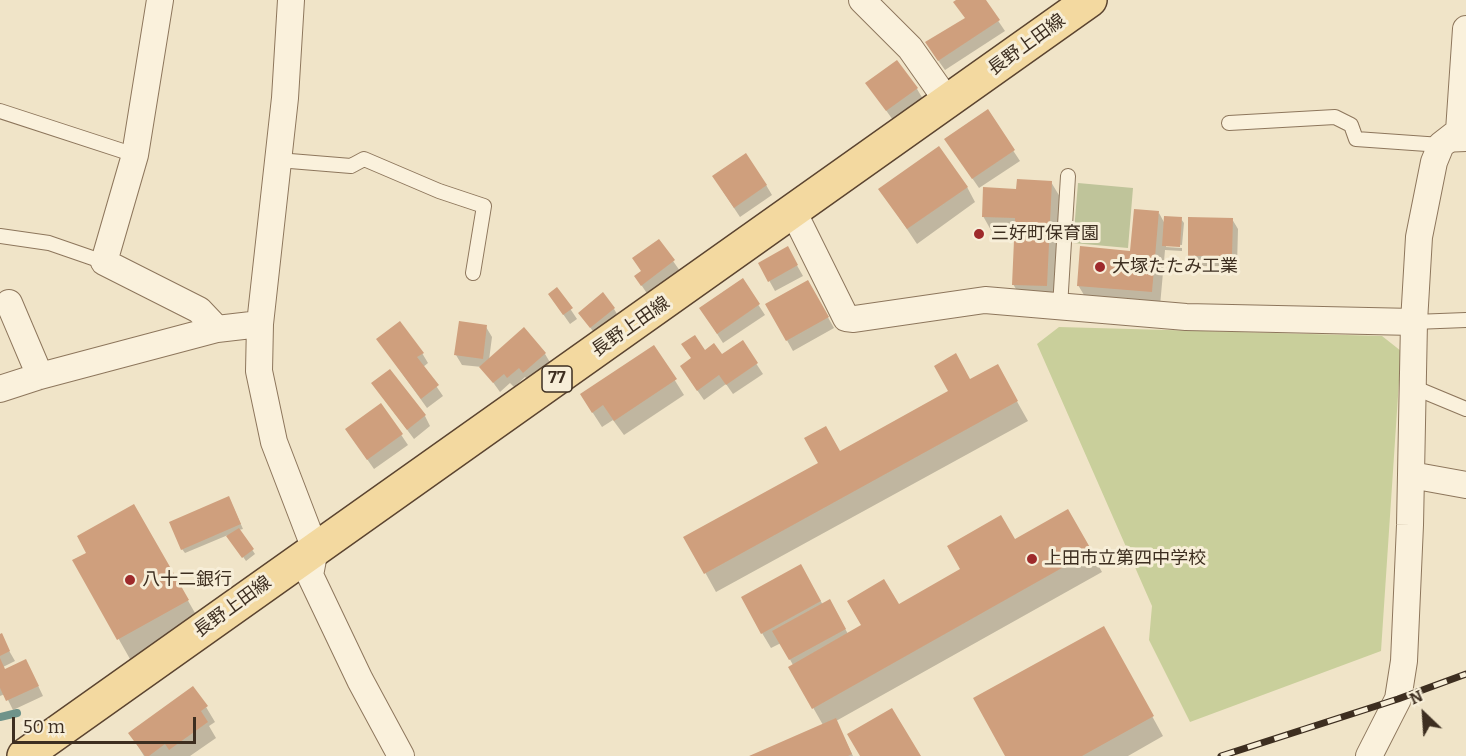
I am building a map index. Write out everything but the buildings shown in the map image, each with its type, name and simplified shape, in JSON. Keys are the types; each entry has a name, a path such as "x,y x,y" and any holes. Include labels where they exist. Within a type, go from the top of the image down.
{"main road":[{"name":"長野上田線","path":"24,756 794,213 1089,0"}],"street":[{"path":"160,0 135,155 104,262 200,310 217,329"},
{"path":"291,0 285,98 260,324 259,371 274,442 315,549 310,575 360,680 401,756"},
{"path":"862,0 910,48 948,102"},
{"path":"1369,756 1398,699 1404,661 1414,322 1419,237 1434,162 1454,144 1459,131 1466,29"},
{"path":"794,213 846,318 854,319 985,300 1186,317 1414,322"},
{"path":"9,303 39,376"},
{"path":"0,388 217,329 260,324"},
{"path":"1411,475 1466,485"}],"lane":[{"path":"0,111 135,155"},
{"path":"1228,123 1335,117 1351,125 1356,139 1454,144"},
{"path":"278,160 351,166 364,159 439,191 484,206 474,273"},
{"path":"1060,307 1068,176"},
{"path":"0,236 49,243 104,262"},
{"path":"1414,322 1466,320"},
{"path":"1413,387 1466,409"}],"green space":[{"path":"1078,183 1133,188 1128,248 1073,243"},
{"path":"1059,327 1382,336 1401,351 1381,651 1190,722 1149,640 1152,606 1037,344"}],"waterway":[{"path":"0,717 17,713"}],"railway":[{"path":"1221,756 1398,699 1466,674"}],"place":[{"name":"三好町保育園","path":"979,234"},
{"name":"大塚たたみ工業","path":"1100,267"},
{"name":"上田市立第四中学校","path":"1032,559"},
{"name":"八十二銀行","path":"130,580"}]}
